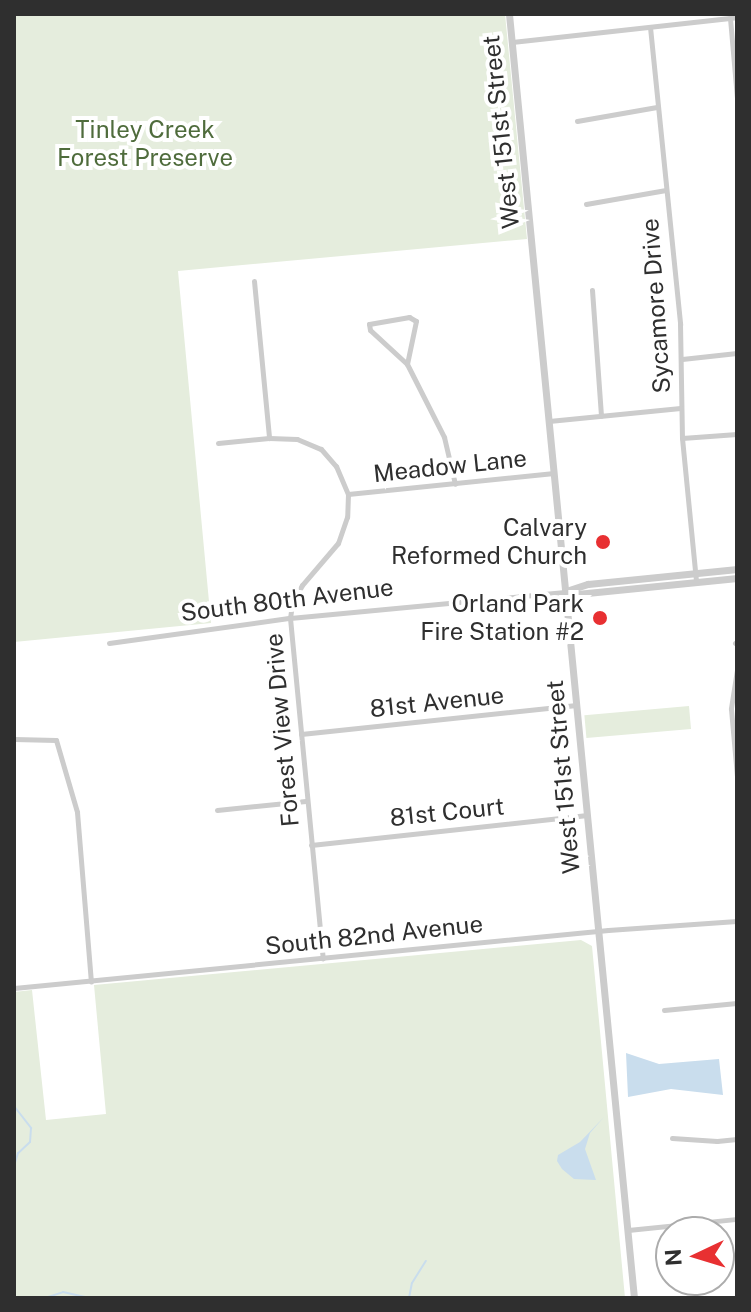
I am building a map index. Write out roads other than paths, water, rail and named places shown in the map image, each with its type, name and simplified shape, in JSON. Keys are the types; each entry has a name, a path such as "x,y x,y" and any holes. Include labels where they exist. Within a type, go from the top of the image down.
{"street":[{"name":"West 151st Street","path":"509,14 634,1298"},
{"path":"512,42 650,27 690,18 733,17 737,98"},
{"name":"Sycamore Drive","path":"650,27 682,359 680,408 696,582"},
{"path":"577,121 657,107"},
{"path":"586,204 666,190"},
{"path":"254,281 269,438"},
{"path":"592,290 601,416"},
{"path":"407,364 416,321 409,317 369,324 370,330 407,364 444,437 455,484"},
{"path":"682,359 737,353"},
{"path":"549,421 680,408"},
{"path":"682,438 737,434"},
{"path":"218,443 269,438 297,439 321,449 336,466 348,494"},
{"name":"Meadow Lane","path":"348,494 554,473"},
{"name":"Forest View Drive","path":"323,958 290,618 295,595 338,543 347,517 348,494"},
{"name":"South 80th Avenue","path":"109,643 290,618 566,591 588,584 737,569"},
{"name":"South 80th Avenue","path":"566,591 577,594 737,578"},
{"path":"737,670 731,693 737,776"},
{"name":"81st Avenue","path":"301,734 576,705"},
{"path":"14,739 56,740 77,812 91,981"},
{"path":"217,810 306,801"},
{"name":"81st Court","path":"311,845 587,815"},
{"name":"South 82nd Avenue","path":"14,988 598,931 737,921"},
{"path":"664,1010 737,1003"},
{"path":"672,1138 707,1141 737,1139"},
{"path":"627,1230 737,1219"}],"water":[{"path":"626,1053 659,1064 719,1059 723,1095 671,1089 628,1097"},
{"path":"604,1117 590,1133 585,1149 596,1180 574,1179 562,1169 557,1161 558,1155 580,1142"}],"waterway":[{"path":"14,1106 31,1128 30,1142 18,1153 15,1163 14,1232"},
{"path":"409,1298 412,1283 426,1261"},
{"path":"45,1298 63,1292 88,1298"}],"place":[{"name":"Calvary Reformed Church","path":"603,542"},
{"name":"Orland Park Fire Station #2","path":"600,618"}],"park label":[{"name":"Tinley Creek Forest Preserve","path":"145,144"}]}
